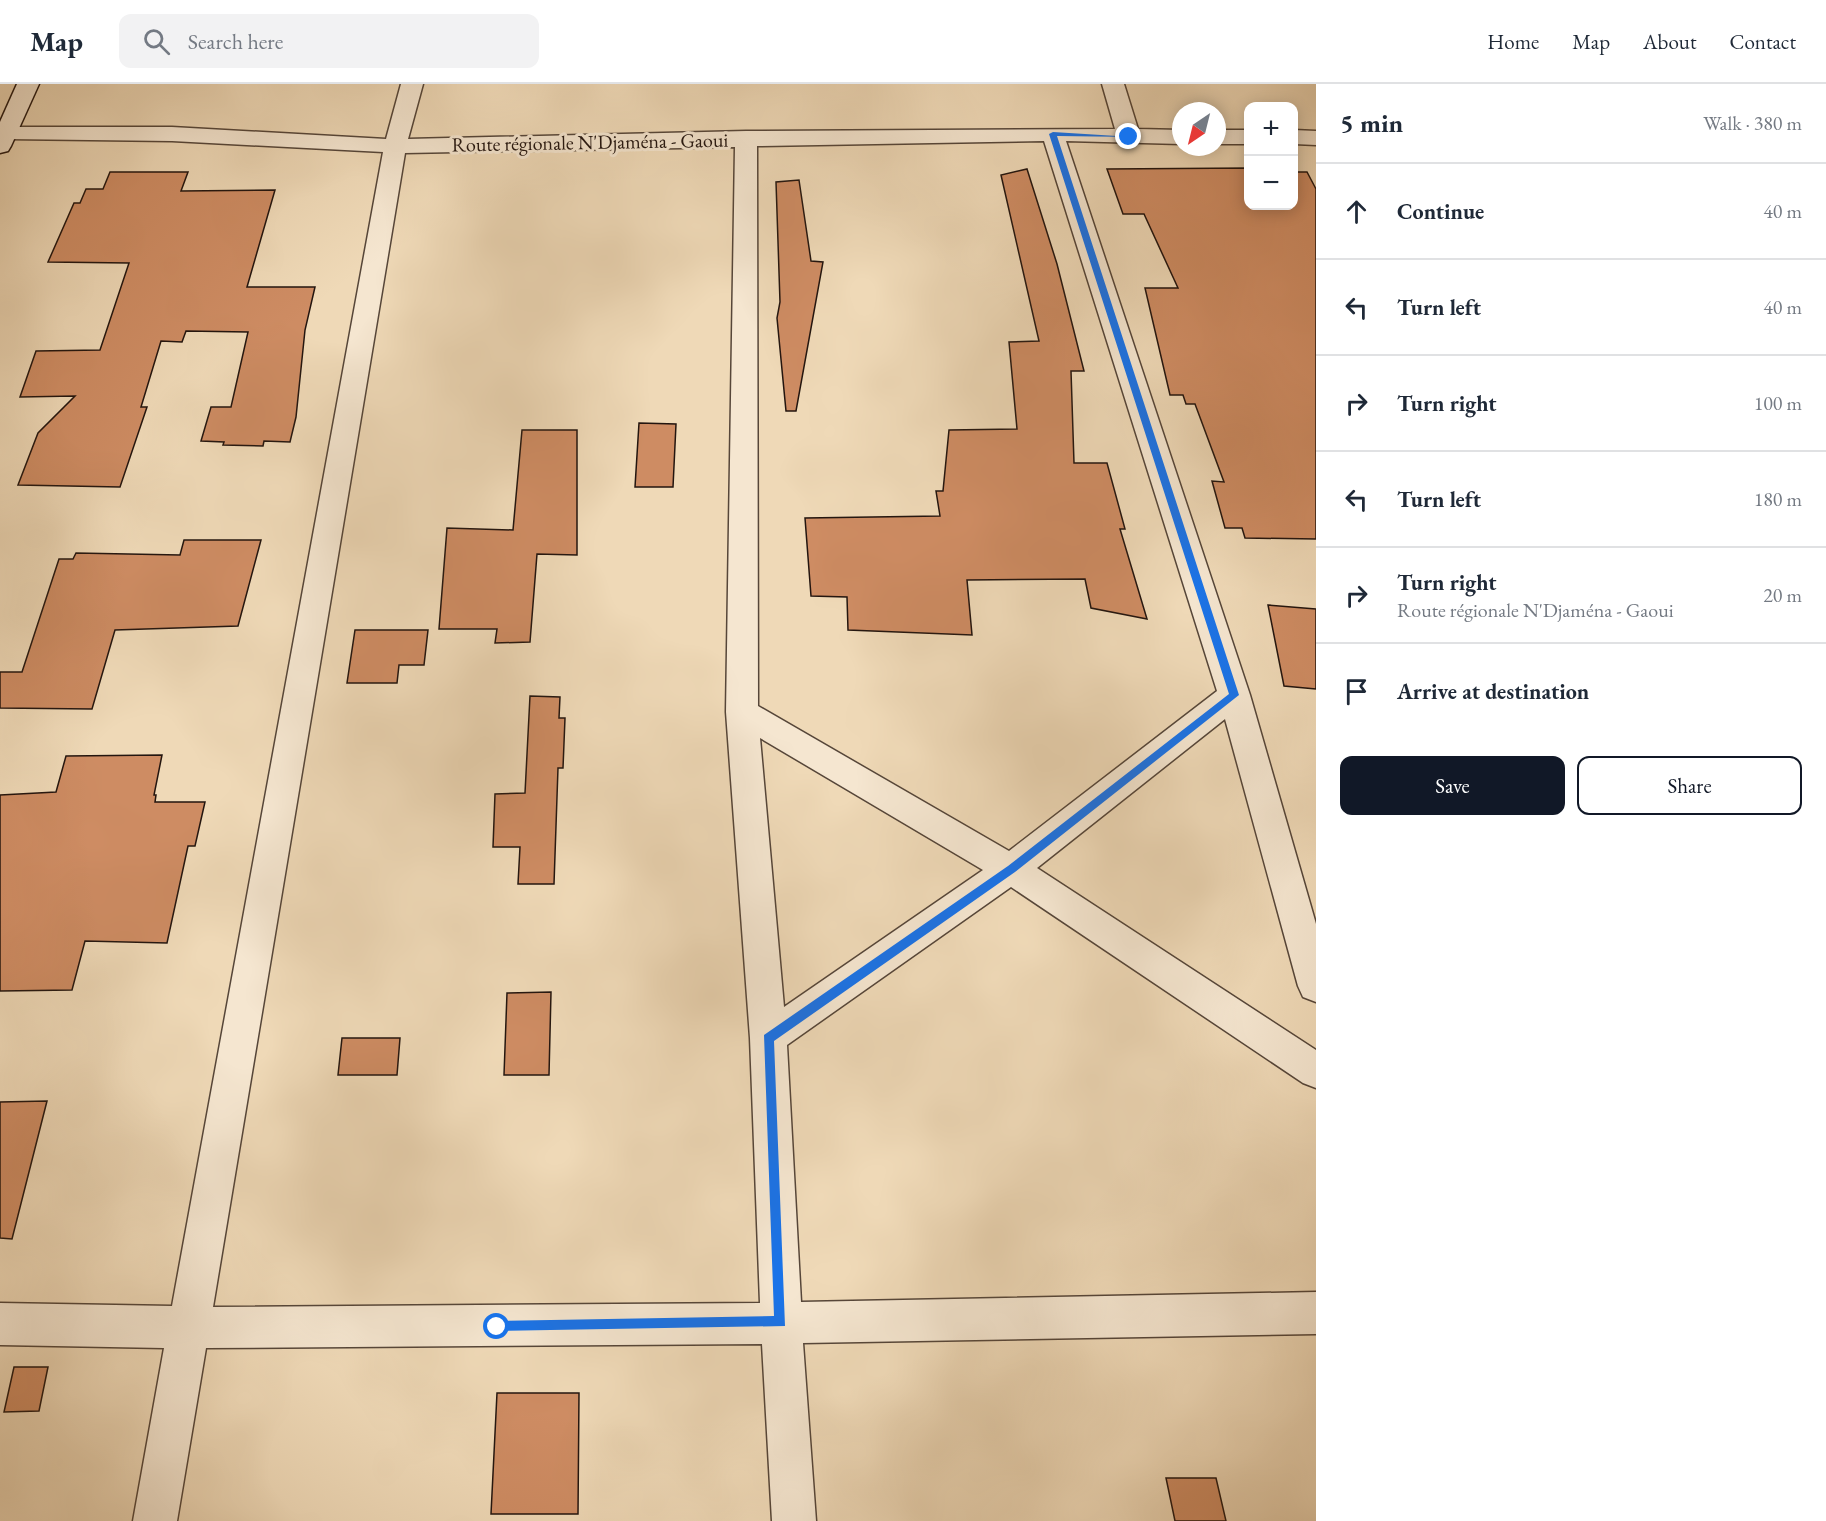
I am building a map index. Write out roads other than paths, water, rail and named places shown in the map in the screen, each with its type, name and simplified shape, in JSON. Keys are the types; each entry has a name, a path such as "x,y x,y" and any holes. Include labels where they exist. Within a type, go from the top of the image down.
{"street":[{"path":"2,137 28,84"},
{"path":"155,1521 395,146 412,84"},
{"path":"1113,84 1129,137"},
{"name":"Route régionale N'Djaména - Gaoui","path":"2,137 172,134 395,146 1053,134 1172,137"},
{"path":"1053,134 1234,695 1316,986"},
{"path":"1226,137 1244,137"},
{"path":"1298,137 1316,138"},
{"path":"746,138 742,712 768,1038 781,1322 794,1521"},
{"path":"768,1038 1011,869 1234,695"},
{"path":"742,712 1011,869 1316,1071"},
{"path":"0,1324 188,1329 1316,1313"}]}
